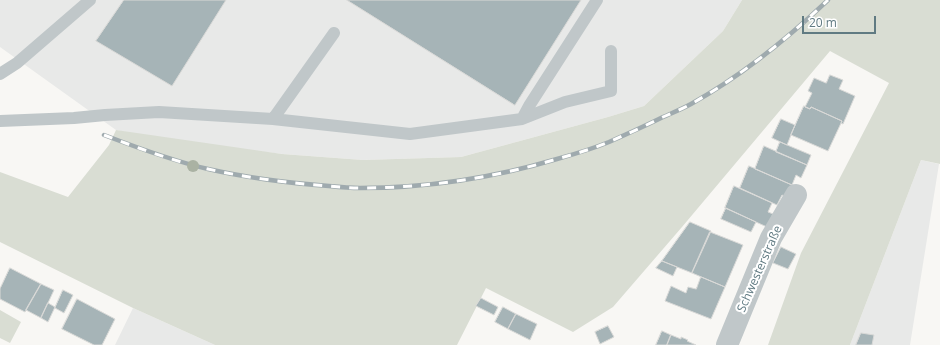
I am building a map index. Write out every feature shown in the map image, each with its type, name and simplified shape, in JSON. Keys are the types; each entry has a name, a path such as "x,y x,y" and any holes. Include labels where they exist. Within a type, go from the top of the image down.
{"street":[{"name":"Schwesterstraße","path":"727,345 771,238 796,195"}],"lane":[{"path":"0,74 17,63 90,0"},
{"path":"522,119 597,0"},
{"path":"273,119 334,33"},
{"path":"0,121 159,112 273,119 410,134 522,119 565,102 611,91 611,51"}],"shaded area":[{"path":"0,0 742,0 723,31 644,106 461,157 363,160 282,154 169,141 116,130 0,47"},
{"path":"742,0 940,0 940,164 921,160 850,345 768,345 801,253 889,83 830,51 613,307 573,332 486,288 457,345 215,345 133,308 0,242 0,172 68,197 109,145 116,130 282,154 363,160 461,157 644,106 723,31"},
{"path":"921,160 939,164 910,345 850,345"},
{"path":"133,308 215,345 115,345"},
{"path":"0,310 21,322 10,343 0,338"}],"building":[{"path":"124,0 226,0 172,86 96,41"},
{"path":"347,0 581,0 515,105"},
{"path":"830,75 843,80 839,89 855,96 843,124 841,123 842,121 811,107 810,109 805,107 812,93 808,91 814,78 826,83"},
{"path":"804,106 810,109 811,107 842,121 828,151 791,135"},
{"path":"781,119 795,125 787,145 772,138"},
{"path":"780,142 811,155 807,165 776,152"},
{"path":"764,146 807,165 801,178 796,175 792,185 755,169"},
{"path":"749,166 792,185 786,197 782,195 777,205 740,188"},
{"path":"734,186 772,203 768,212 773,214 767,227 725,208"},
{"path":"726,208 756,222 751,232 721,219"},
{"path":"690,222 711,231 692,273 662,261"},
{"path":"710,232 743,245 725,287 692,273"},
{"path":"781,247 796,254 788,269 773,263"},
{"path":"662,261 677,267 673,276 656,268"},
{"path":"10,268 41,284 25,312 0,299 0,289"},
{"path":"701,277 725,287 711,319 665,301 671,286 686,293 688,287 696,289"},
{"path":"41,284 54,290 41,318 26,310"},
{"path":"63,290 73,295 64,313 55,308"},
{"path":"481,298 498,307 494,315 476,306"},
{"path":"77,299 115,319 102,345 94,345 62,329"},
{"path":"48,303 55,307 48,322 41,318"},
{"path":"503,307 516,314 508,329 495,322"},
{"path":"516,314 537,324 530,340 508,329"},
{"path":"608,326 614,337 600,344 595,332"},
{"path":"662,331 671,335 667,345 656,345"},
{"path":"861,333 874,335 872,345 856,345"},
{"path":"671,335 681,339 681,337 696,345 667,345"}],"railway":[{"path":"104,135 156,154 195,166 268,180 352,188 385,188 435,184 484,177 533,166 590,149 609,142 688,106 746,69 780,43 828,0"}]}
